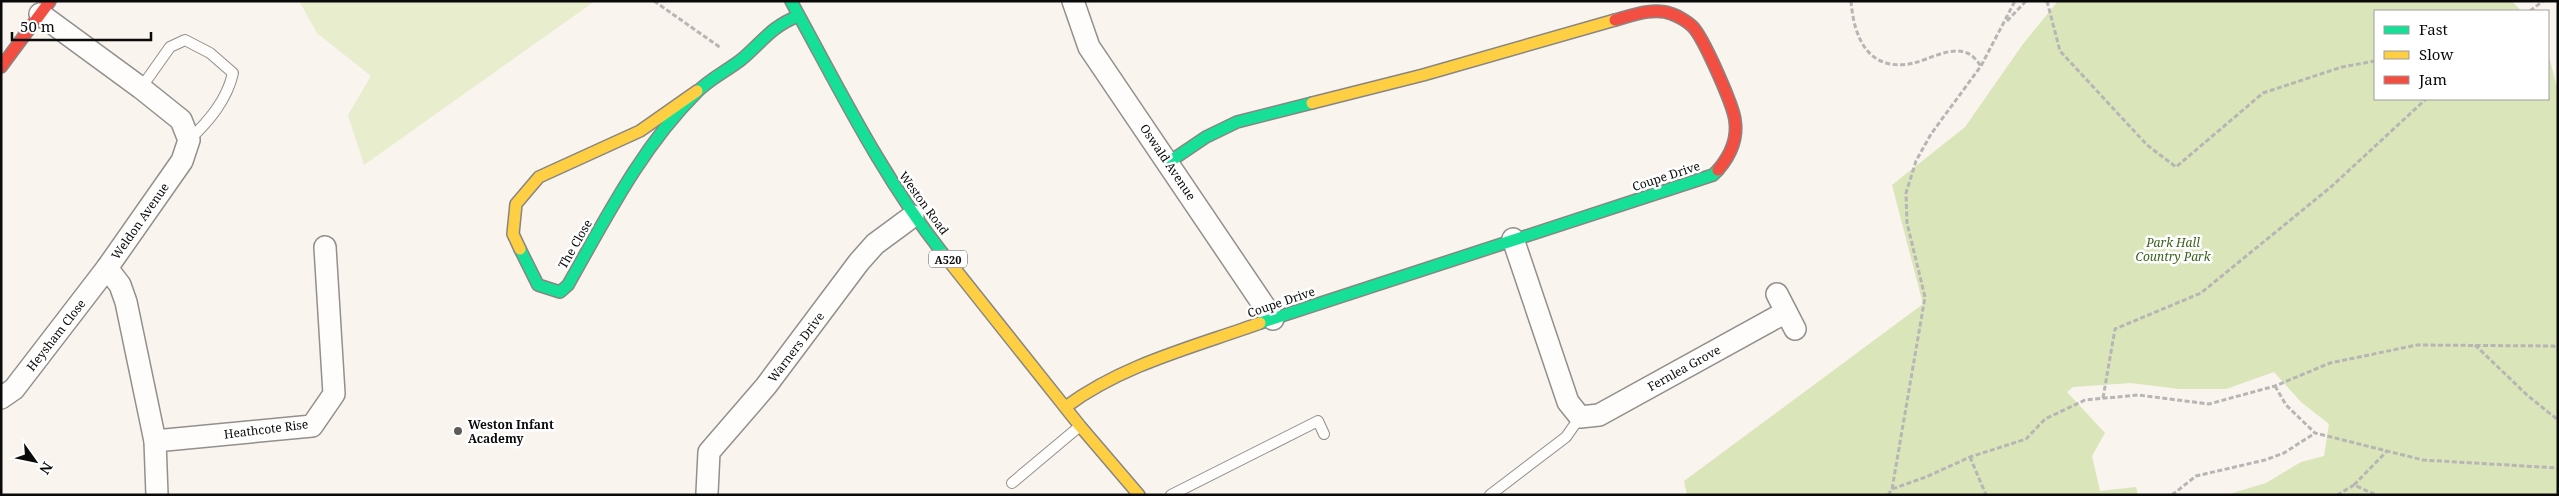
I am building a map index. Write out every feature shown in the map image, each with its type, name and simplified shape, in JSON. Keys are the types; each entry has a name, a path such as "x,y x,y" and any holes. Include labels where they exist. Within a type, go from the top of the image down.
{"main road":[{"name":"Weston Road","path":"791,1 879,162 913,216 1067,406 1080,426 1139,495"},
{"path":"1,67 45,8"},
{"name":"Coupe Drive","path":"1067,406 1090,389 1121,372 1273,319 1713,175 1728,158 1734,141 1735,120 1708,51 1692,26 1672,14 1656,11 1632,15 1424,75 1237,122 1206,137 1169,162"},
{"name":"The Close","path":"697,91 657,136 616,200 568,285 560,292 538,285 513,234 516,204 539,177 640,131 741,60 780,23 798,16"}],"street":[{"name":"Oswald Avenue","path":"1073,1 1089,47 1169,162 1273,319"},
{"path":"45,8 181,120 189,140"},
{"name":"Weldon Avenue","path":"157,495 155,441 126,302 120,285 107,268 182,161 189,140"},
{"name":"Warners Drive","path":"709,494 709,452 766,386 859,262 875,244 913,216"},
{"path":"1513,240 1568,402 1580,417"},
{"name":"Heathcote Rise","path":"155,441 312,426 334,394 325,247"},
{"name":"Heysham Close","path":"1,398 14,389 107,268"},
{"name":"Fernlea Grove","path":"1580,417 1599,415 1786,312"}],"lane":[{"path":"141,88 170,47 185,40 210,53 233,73 229,91 203,127 189,140"},
{"path":"1490,495 1566,437 1580,417"},
{"path":"1171,495 1318,421 1324,434"},
{"path":"1012,483 1080,426"}],"path":[{"path":"654,1 741,60"},
{"path":"1851,1 1852,18 1860,43 1873,57 1892,64 1913,63 1942,54 1967,52 1981,66"},
{"path":"1888,495 1892,489 1925,297 1906,223 1906,193 1920,154 1981,66 2015,1"},
{"path":"2005,22 2026,1"},
{"path":"2047,1 2060,51 2147,145 2176,168 2263,93 2342,67 2374,61"},
{"path":"2531,10 2543,1"},
{"path":"2103,398 2115,329 2201,293 2332,186 2425,100"},
{"path":"1892,489 1926,478 1970,457 2026,439 2044,419 2085,400 2138,395 2209,404 2275,386 2330,363 2417,345 2474,344 2553,346 2558,348"},
{"path":"2474,344 2527,395 2558,420"},
{"path":"2275,386 2286,405 2315,433 2423,460 2558,468"},
{"path":"2172,495 2196,476 2265,460 2284,453 2315,433"},
{"path":"2338,495 2354,485 2387,451"},
{"path":"1970,457 1986,495"},
{"path":"2354,485 2376,495"}],"green space":[{"path":"299,1 595,1 364,165 348,115 371,76 317,33"},
{"name":"Park Hall Country Park","path":"2058,1 2512,1 2520,10 2374,10 2374,100 2549,100 2549,57 2558,91 2558,495 2226,495 2266,483 2301,462 2324,456 2329,424 2301,402 2274,372 2226,389 2179,389 2131,383 2073,387 2067,392 2105,433 2092,456 2100,491 2136,487 2138,495 1687,495 1684,481 1923,304 1892,185 1965,127 2023,44"}],"traffic: fast":[{"path":"791,1 881,163 901,195 944,255"},
{"path":"520,249 538,285 560,292 568,285 641,160 676,114 707,83 742,59 774,30 798,16"},
{"path":"1169,162 1206,137 1237,122 1312,103"},
{"path":"1260,323 1713,175 1718,170"}],"traffic: slow":[{"path":"1312,103 1423,75 1615,20"},
{"path":"520,249 513,234 516,204 539,177 640,131 697,91"},
{"path":"944,255 1080,426 1139,495"},
{"path":"1067,406 1089,391 1136,368 1260,323"}],"traffic: jam":[{"path":"1,67 50,1"},
{"path":"1615,20 1644,12 1665,12 1685,21 1697,32 1717,71 1735,120 1736,127 1732,147 1718,170"}],"place":[{"name":"Weston Infant Academy","path":"458,431"}]}
